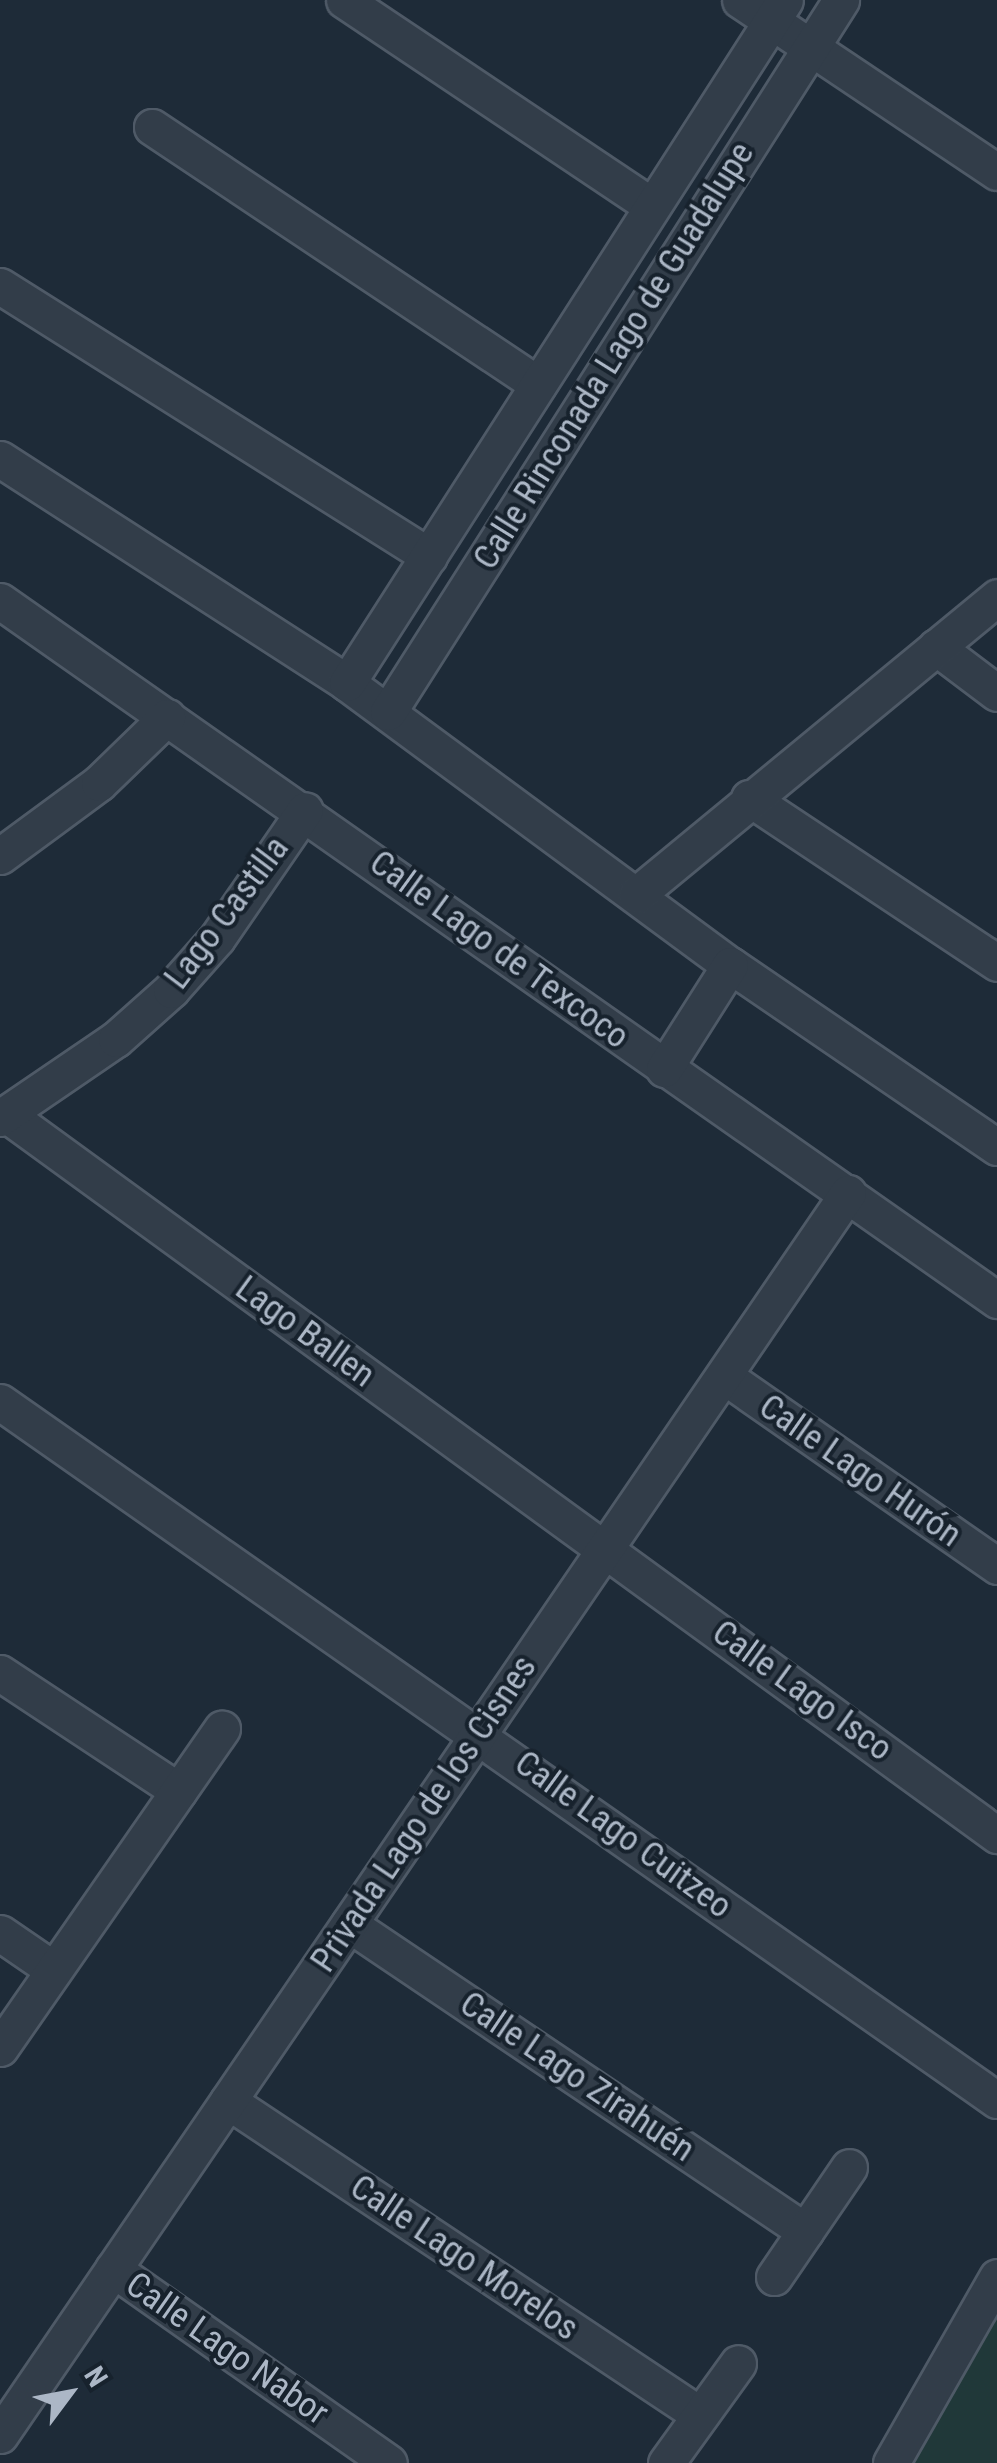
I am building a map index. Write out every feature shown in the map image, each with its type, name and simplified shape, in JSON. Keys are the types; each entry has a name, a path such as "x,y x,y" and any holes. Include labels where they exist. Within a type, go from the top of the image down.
{"street":[{"path":"344,0 650,204"},
{"path":"740,0 778,11 810,48 997,172"},
{"name":"Calle Rinconada Lago de Guadalupe","path":"388,712 841,0"},
{"name":"Calle Rinconada Lago de Guadalupe","path":"348,683 650,204 778,11"},
{"path":"152,127 538,384"},
{"path":"0,286 430,556"},
{"path":"0,459 348,683 730,965 997,1147"},
{"path":"636,896 749,798 997,597"},
{"name":"Calle Lago de Texcoco","path":"0,601 305,810 664,1069 997,1300"},
{"path":"936,646 997,693"},
{"path":"0,856 99,783 167,717"},
{"path":"749,798 997,963"},
{"name":"Lago Castilla","path":"3,1116 116,1040 172,990 217,938 305,810"},
{"path":"664,1069 730,965"},
{"name":"Lago Ballen","path":"3,1116 604,1550"},
{"name":"Privada Lago de los Cisnes","path":"0,2435 848,1193"},
{"name":"Calle Lago Hurón","path":"724,1376 997,1566"},
{"name":"Calle Lago Cuitzeo","path":"0,1402 480,1732 997,2100"},
{"name":"Calle Lago Isco","path":"604,1550 997,1834"},
{"path":"0,1674 178,1791"},
{"path":"0,2048 222,1728"},
{"name":"Calle Lago Zirahuén","path":"349,1924 805,2230"},
{"path":"0,1933 54,1970"},
{"name":"Calle Lago Morelos","path":"228,2102 700,2416"},
{"path":"774,2276 849,2167"},
{"name":"Calle Lago Nabor","path":"114,2269 390,2463"},
{"path":"890,2463 997,2277"},
{"path":"666,2463 738,2363"}],"green space":[{"path":"997,2273 997,2463 880,2463"}]}
